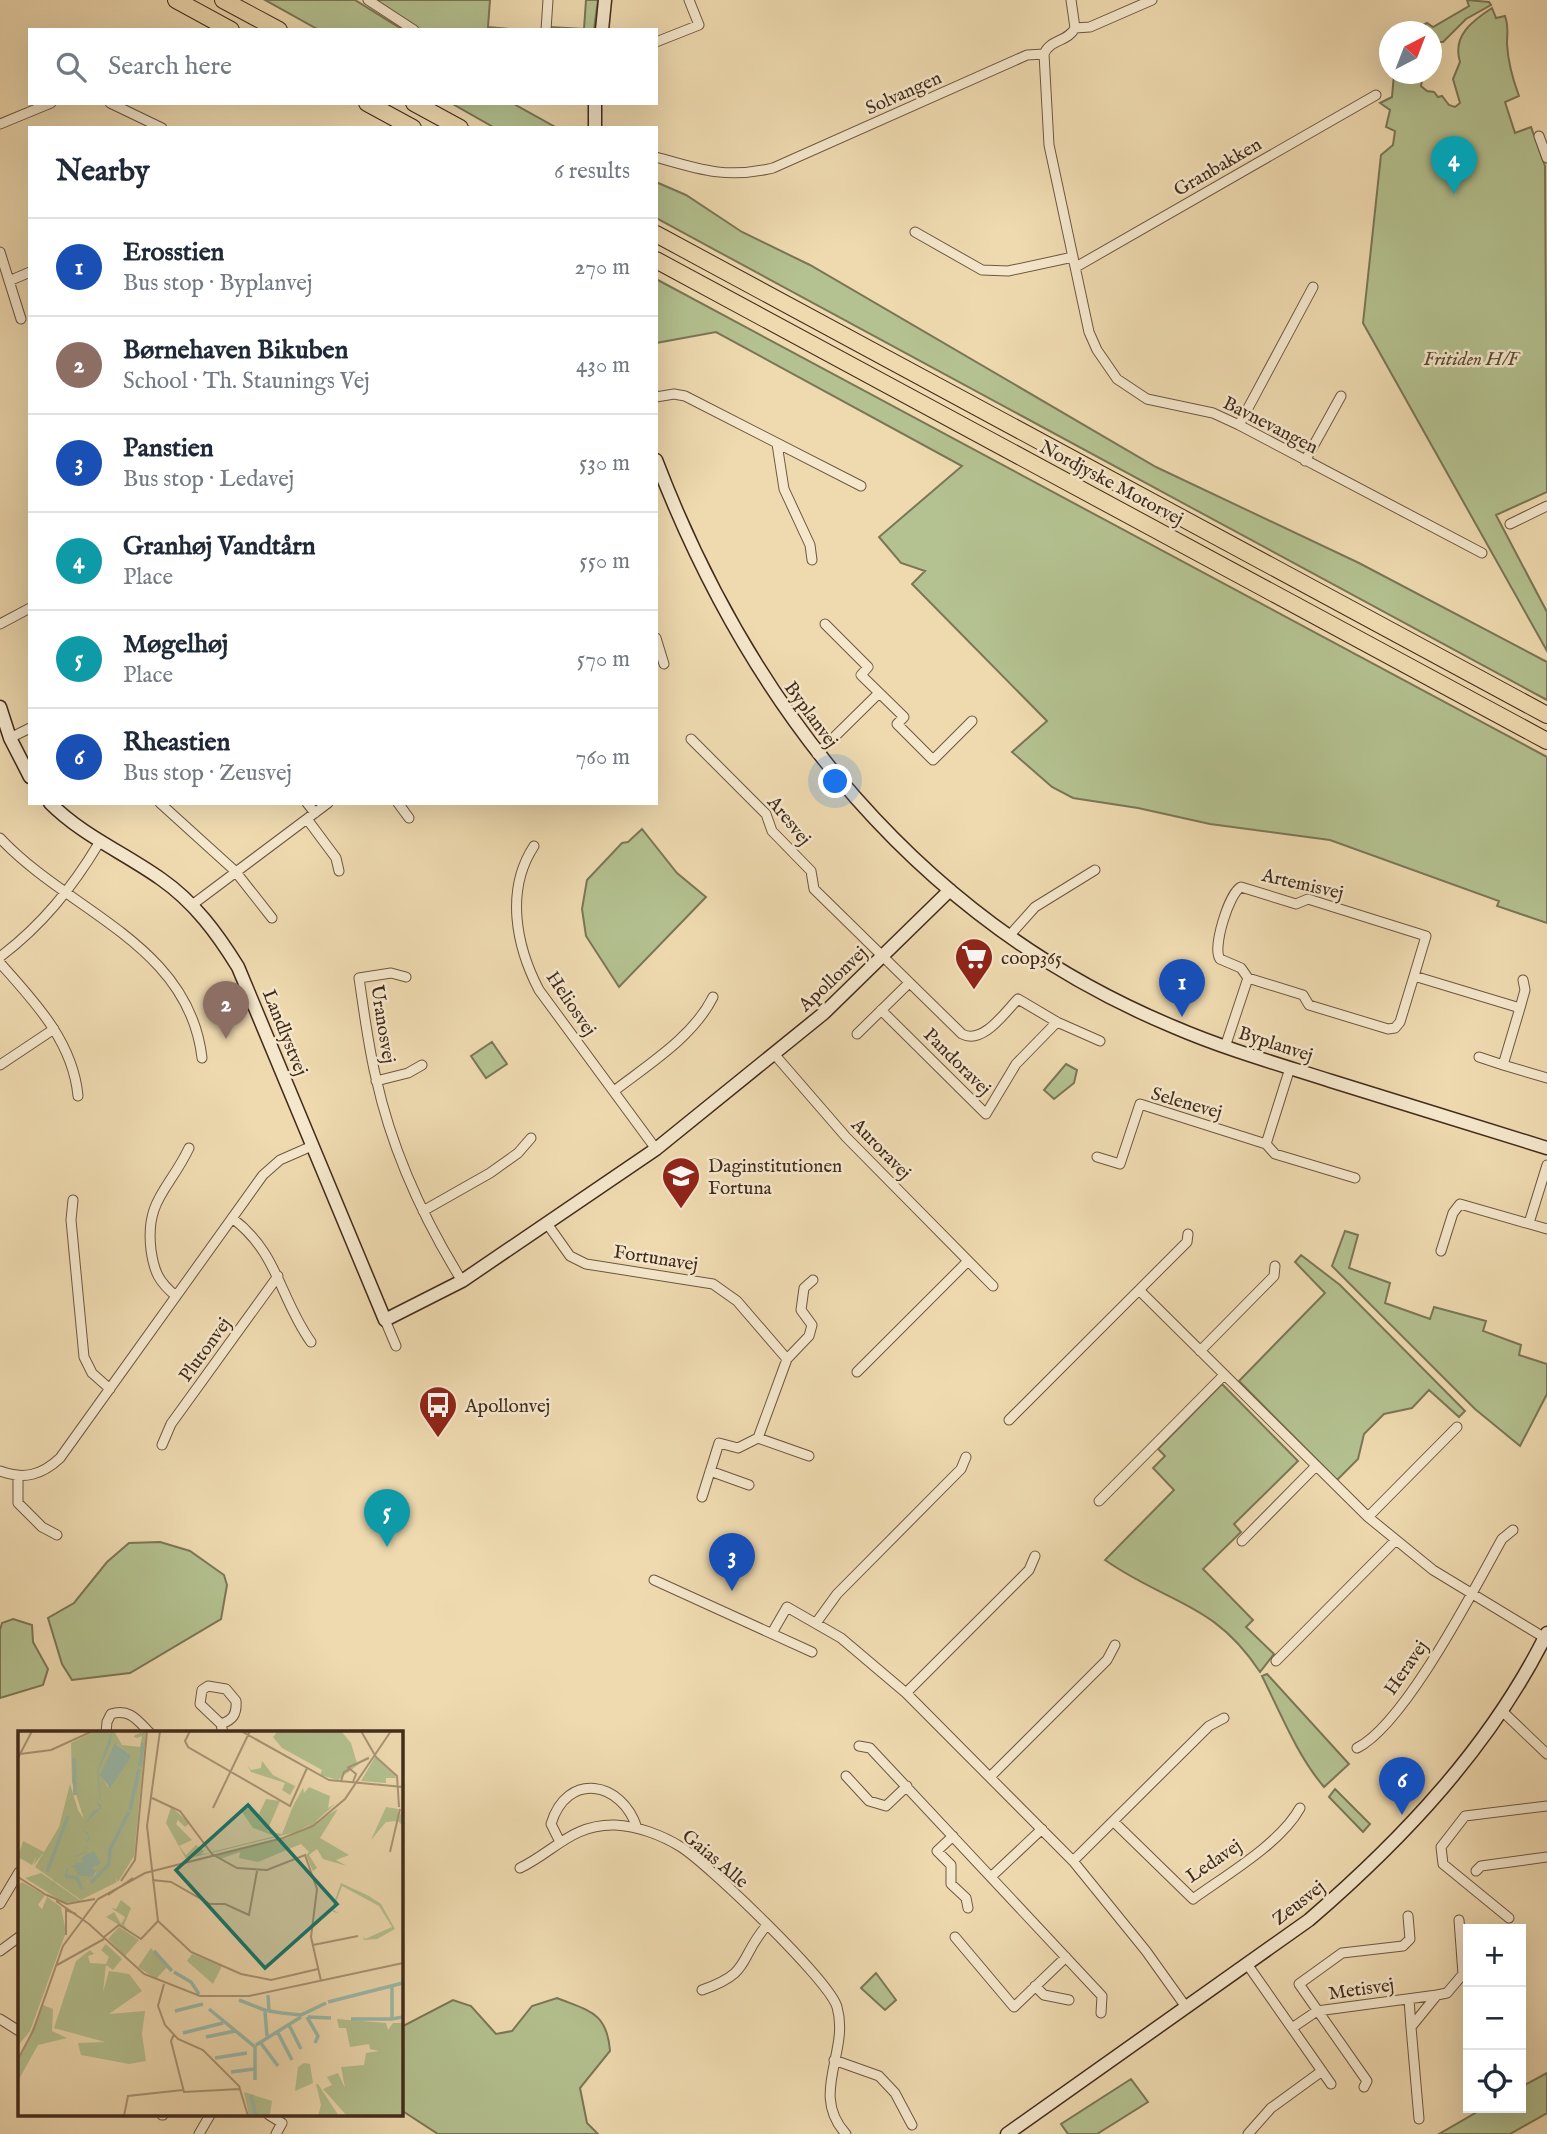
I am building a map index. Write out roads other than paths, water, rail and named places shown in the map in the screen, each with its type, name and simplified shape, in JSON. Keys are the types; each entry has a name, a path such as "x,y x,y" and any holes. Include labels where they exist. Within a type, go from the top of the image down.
{"highway":[{"path":"176,0 227,28"},
{"path":"223,0 275,28"},
{"path":"371,105 409,126"},
{"path":"418,105 456,126"},
{"name":"Nordjyske Motorvej","path":"658,235 1547,715"},
{"name":"Nordjyske Motorvej","path":"658,261 1547,741"}],"street":[{"path":"368,0 411,28"},
{"path":"546,28 548,0"},
{"path":"602,28 605,0"},
{"path":"658,41 699,25 689,0"},
{"path":"1072,0 1075,29"},
{"name":"Solvangen","path":"658,157 712,173 736,175 774,168 1027,55 1044,54 1051,44 1071,35 1075,29 1090,27 1152,0"},
{"name":"Bavnevangen","path":"1044,54 1049,145 1089,332 1106,366 1117,379 1147,400 1213,414 1239,425 1482,553"},
{"name":"Granbakken","path":"1076,267 1376,95"},
{"path":"0,124 46,105"},
{"path":"114,105 158,126"},
{"path":"595,105 595,126"},
{"path":"1539,136 1545,146 1547,158"},
{"path":"915,232 982,270 1008,271 1073,257"},
{"path":"0,252 21,319"},
{"path":"9,281 28,273"},
{"path":"1239,425 1313,287"},
{"path":"658,397 685,396 861,486"},
{"path":"1305,461 1340,396"},
{"path":"778,444 784,489 810,545 812,560"},
{"name":"Byplanvej","path":"660,481 738,636 776,698 817,754 892,839 950,890 1009,936 1094,988 1171,1026 1290,1068 1547,1148"},
{"path":"1510,524 1547,506"},
{"path":"0,624 28,609"},
{"path":"825,624 868,667 861,675 904,717 897,724 933,760 972,721"},
{"path":"658,644 664,664"},
{"path":"817,754 879,693"},
{"path":"0,707 10,738 28,773"},
{"path":"10,738 28,729"},
{"name":"Aresvej","path":"691,739 766,814 772,831 811,871 814,888 883,957"},
{"name":"Landlystvej","path":"52,805 71,824 161,879 192,905 218,935 238,967 396,1346"},
{"path":"162,805 235,872 272,918"},
{"path":"308,805 311,816 336,858 339,871"},
{"path":"192,905 325,805"},
{"path":"399,805 409,818"},
{"path":"0,838 124,932 170,979 200,1040 202,1058"},
{"path":"0,957 43,921 68,892 99,843"},
{"name":"Heliosvej","path":"534,846 524,860 518,888 519,934 523,951 539,990 656,1149"},
{"path":"1009,936 1035,907 1095,870"},
{"name":"Artemisvej","path":"1241,887 1296,904 1307,899 1431,936 1414,976 1400,1022 1395,1028 1388,1029 1309,1005 1303,995 1248,978 1241,968 1220,959 1216,950 1232,896 1241,887"},
{"name":"Apollonvej","path":"385,1320 462,1280 548,1225 656,1149 775,1055 883,957 950,890"},
{"name":"Pandoravej","path":"883,957 968,1037 981,1035 1018,999 1057,1022 1100,1041"},
{"path":"0,963 54,1030 76,1074 78,1096"},
{"name":"Uranosvej","path":"406,977 391,973 359,978 376,1081 401,1160 423,1211 462,1280"},
{"path":"1414,976 1520,1008"},
{"path":"1226,1047 1248,978"},
{"path":"1503,1065 1525,990 1522,980"},
{"path":"856,1034 909,983"},
{"path":"614,1091 680,1038 704,1015 713,997"},
{"name":"Pandoravej","path":"881,1010 986,1114 1016,1064 1057,1022"},
{"path":"0,1065 54,1030"},
{"name":"Auroravej","path":"775,1055 846,1137 993,1286"},
{"path":"1479,1058 1547,1079"},
{"name":"Uranosvej","path":"376,1081 408,1073 422,1065"},
{"path":"1266,1144 1290,1068"},
{"name":"Selenevej","path":"1097,1157 1120,1164 1140,1104 1266,1144 1275,1154 1355,1178"},
{"path":"423,1211 490,1173 518,1153 531,1138"},
{"path":"0,1471 18,1476 40,1472 60,1458 272,1165 312,1146"},
{"path":"176,1296 159,1280 153,1269 149,1227 156,1202 179,1170 189,1148"},
{"path":"1529,1223 1547,1165"},
{"path":"74,1200 71,1220 84,1357 92,1373 110,1389"},
{"path":"1441,1251 1453,1213 1460,1204 1547,1229"},
{"path":"232,1218 260,1242 299,1325 311,1342"},
{"name":"Fortunavej","path":"548,1225 570,1256 586,1264 713,1284 737,1301 787,1359"},
{"path":"1009,1420 1187,1242 1188,1234"},
{"path":"856,1372 968,1261"},
{"path":"1199,1351 1274,1276 1275,1266"},
{"name":"Plutonvej","path":"162,1445 171,1424 278,1276"},
{"path":"702,1497 719,1443 738,1448 758,1438 787,1359 809,1336 812,1325 801,1310 804,1288 814,1280"},
{"path":"1139,1290 1315,1467 1395,1541 1471,1596 1546,1636"},
{"path":"1099,1501 1224,1375"},
{"path":"1367,1517 1457,1427"},
{"path":"758,1438 809,1456"},
{"path":"816,1623 837,1594 961,1469 967,1457"},
{"path":"1242,1541 1315,1467"},
{"path":"710,1471 749,1485"},
{"path":"18,1476 18,1503 42,1527 57,1535"},
{"name":"Heravej","path":"1357,1748 1371,1741 1408,1695 1471,1596 1502,1539 1513,1530"},
{"path":"1276,1661 1395,1541"},
{"path":"906,1693 1029,1570 1035,1556"},
{"path":"654,1580 812,1652"},
{"path":"772,1633 787,1607 841,1639 906,1693 1073,1861 1146,1951 1186,2007"},
{"name":"Zeusvej","path":"1007,2134 1309,1920 1381,1855 1453,1776 1501,1710 1546,1636"},
{"path":"990,1777 1107,1660 1115,1645"},
{"path":"208,1686 226,1689 236,1701 235,1714 222,1729 200,1704 202,1690 208,1686"},
{"path":"1501,1710 1547,1754"},
{"path":"106,1731 111,1714 120,1712 128,1712 148,1731"},
{"path":"1073,1861 1209,1726 1224,1718"},
{"path":"859,1746 870,1748 907,1786 1102,1996 1101,2013"},
{"path":"846,1776 869,1801 886,1806 907,1786"},
{"path":"559,1840 551,1824 554,1815 566,1798 588,1788 607,1790 619,1798 631,1811 636,1828"},
{"path":"1509,1918 1443,1864 1441,1847 1465,1815 1547,1806"},
{"name":"Ledavej","path":"1114,1822 1193,1899 1276,1836 1293,1821 1300,1808"},
{"name":"Gaias Alle","path":"520,1868 538,1860 559,1840 582,1830 613,1825 636,1828 681,1847 766,1926 831,1993 840,2024 828,2099 834,2117 846,2134"},
{"path":"992,1876 1042,1829"},
{"path":"953,1836 937,1851 951,1866 951,1884 966,1898 968,1908"},
{"path":"1476,1871 1481,1866 1547,1857"},
{"path":"1,1904 18,1874"},
{"name":"Metisvej","path":"1364,2087 1367,2081 1299,1984 1342,1953 1403,1947 1410,1939 1408,1916"},
{"path":"1411,2027 1437,1995 1447,1993 1463,1974 1459,1920"},
{"path":"702,1990 725,1982 741,1970 755,1939 766,1926"},
{"path":"955,1937 1013,2007 1066,1957"},
{"path":"0,1951 18,1938"},
{"path":"1247,1964 1331,2084"},
{"path":"1035,1986 1044,1995 1069,2000"},
{"name":"Metisvej","path":"1292,2028 1317,2011 1437,1995"},
{"name":"Metisvej","path":"1409,1999 1419,2119"},
{"path":"0,2019 18,2030"},
{"path":"834,2060 879,2076 895,2092 912,2125"},
{"path":"1248,2134 1271,2108 1322,2071"},
{"path":"199,2134 209,2116"},
{"path":"271,2116 282,2123 276,2134"}],"place":[{"name":"Granhøj Vandtårn","path":"1454,194"},
{"name":"coop365","path":"974,991"},
{"name":"Erosstien","path":"1182,1017"},
{"name":"Børnehaven Bikuben","path":"226,1039"},
{"name":"Daginstitutionen Fortuna","path":"681,1210"},
{"name":"Apollonvej","path":"438,1439"},
{"name":"Møgelhøj","path":"387,1547"},
{"name":"Panstien","path":"732,1591"},
{"name":"Rheastien","path":"1402,1815"}],"park label":[{"name":"Fritiden H/F","path":"1471,358"}]}
